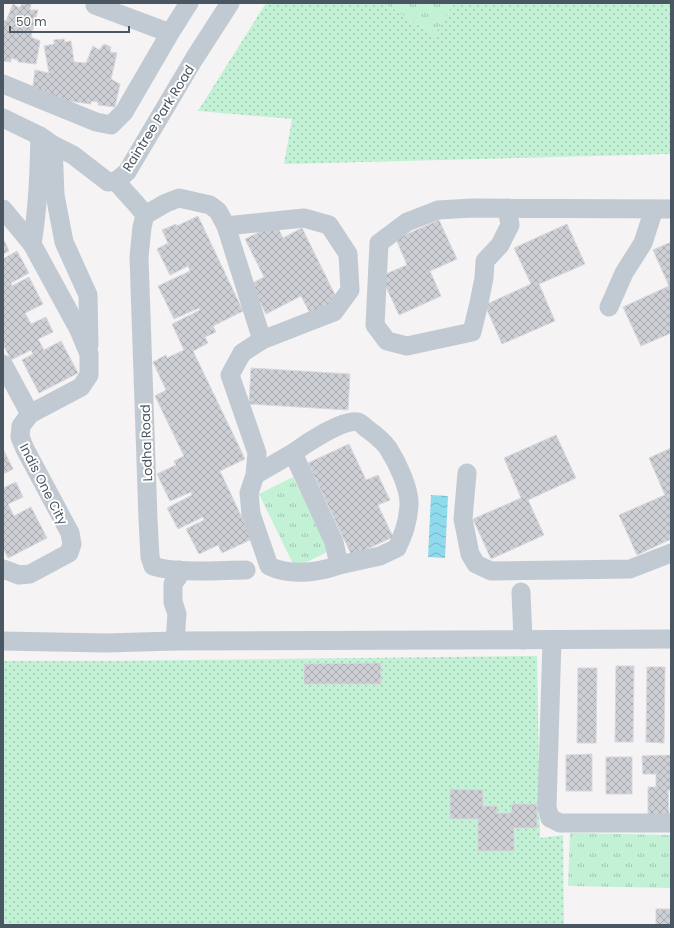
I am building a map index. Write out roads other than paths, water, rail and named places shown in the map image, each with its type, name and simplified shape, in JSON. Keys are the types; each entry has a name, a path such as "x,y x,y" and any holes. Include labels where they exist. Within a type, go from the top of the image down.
{"street":[{"path":"3,84 96,122 111,125 124,112 189,3"},
{"name":"Raintree Park Road","path":"115,180 126,172 194,59 230,3"},
{"path":"95,5 170,33"},
{"path":"3,118 46,140 115,180 140,212"},
{"path":"32,244 46,140"},
{"path":"3,364 30,414 81,387 89,376 88,295 64,242 46,140"},
{"path":"115,180 140,212"},
{"path":"140,212 166,191 177,190"},
{"path":"140,212 179,198 210,205 218,211 226,226 262,340"},
{"path":"507,208 510,225 500,245 485,261 482,291 472,332 407,346 387,341 375,325 379,243 407,222 438,210 472,208 507,208 662,209 643,243 624,272 609,307"},
{"path":"3,210 32,244 79,330 89,354"},
{"name":"Lodha Road","path":"140,212 139,257 150,557 153,566 178,574 246,570"},
{"path":"37,213 64,242"},
{"path":"226,226 304,218 329,225 348,254 350,290 334,312 262,340 242,353 230,375 257,453 255,475 249,494 251,514 269,566 278,570 297,573 329,568 380,556 397,548 406,528 409,503 404,478 387,447 371,431 358,422 349,423 328,430 293,453 255,475"},
{"name":"Indis One City","path":"3,569 20,575 30,574 70,553 72,544 70,533 25,450 20,437 21,426 30,414"},
{"path":"293,453 334,542 339,565"},
{"path":"467,473 463,519 470,554 476,564 491,571 630,568 671,553"},
{"path":"175,641 177,614 173,602 173,584 178,574"},
{"path":"521,592 523,640"},
{"path":"3,641 106,643 175,641 552,640 671,638"},
{"path":"552,640 547,807 550,818 560,823 671,823"}],"water":[{"path":"431,495 448,496 445,558 428,557"}]}
